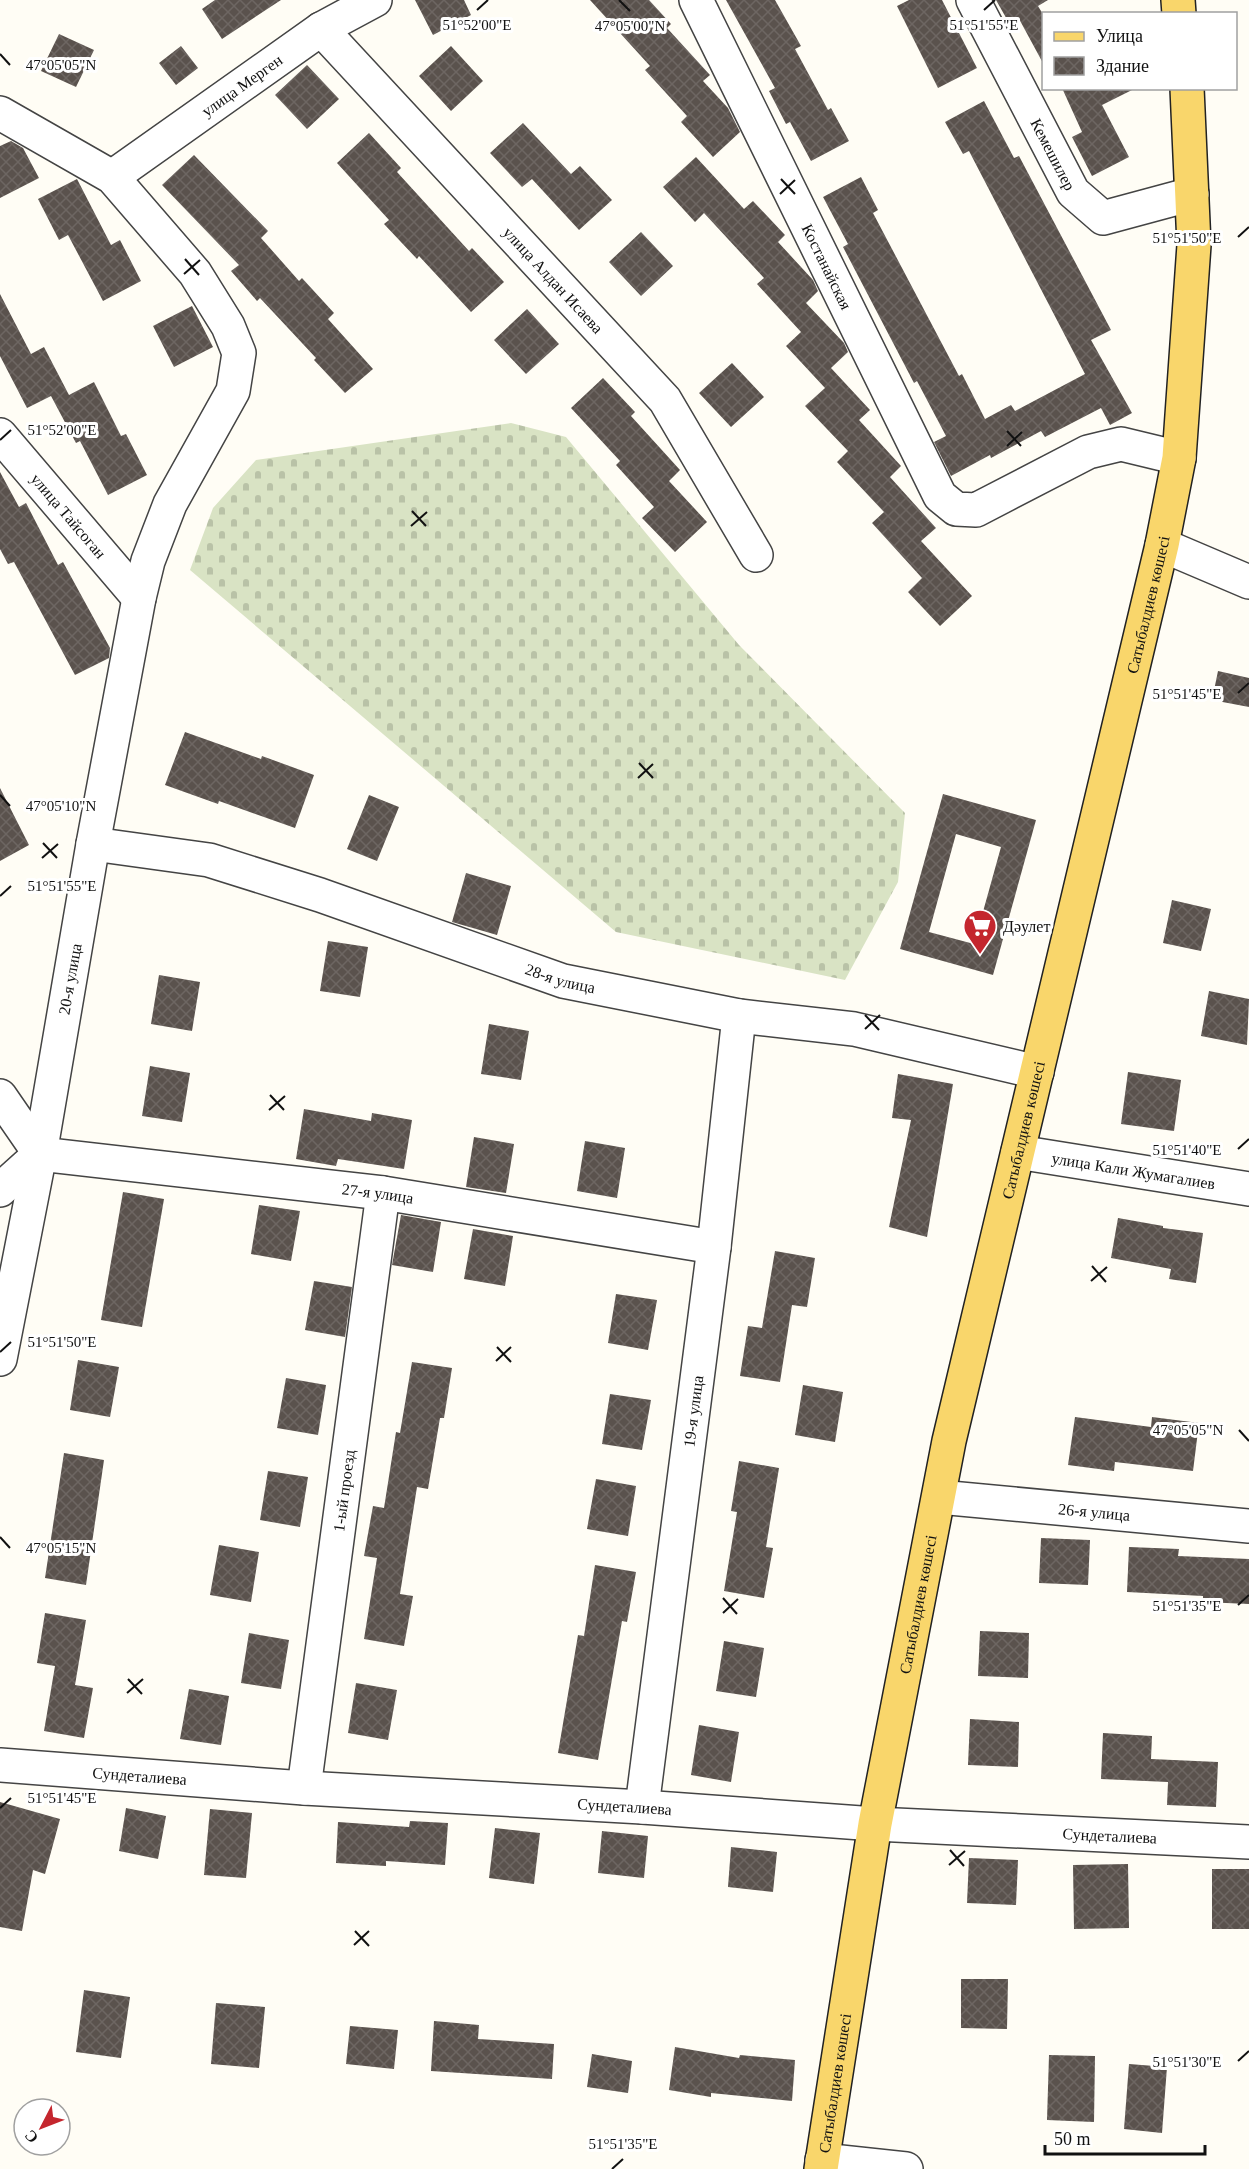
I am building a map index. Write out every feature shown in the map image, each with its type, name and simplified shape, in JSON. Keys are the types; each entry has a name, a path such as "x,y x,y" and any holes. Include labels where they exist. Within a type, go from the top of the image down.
{"main road":[{"name":"Сатыбалдиев көшесі","path":"822,2164 875,1824 951,1430 1162,545 1179,458 1194,245 1187,90"}],"street":[{"name":"улица Мерген","path":"112,177 321,29 375,0"},
{"name":"Костанайская","path":"696,0 940,496 956,509 976,510 1088,452 1121,444 1179,458"},
{"name":"Кемешилер","path":"973,0 1073,192 1103,218 1192,194"},
{"name":"улица Алдан Исаева","path":"321,29 665,400 756,555"},
{"path":"0,113 112,177"},
{"name":"20-я улица","path":"0,1359 40,1154 93,844 139,598 148,561 170,504 233,391 239,353 228,326 195,273 112,177"},
{"name":"улица Тайсоган","path":"0,435 139,598"},
{"path":"1162,545 1249,582"},
{"name":"28-я улица","path":"93,844 209,860 320,896 563,981 739,1016 854,1029 1036,1072"},
{"name":"19-я улица","path":"642,1806 714,1247 739,1016"},
{"path":"0,1096 40,1154 0,1190"},
{"name":"улица Кали Жумагалиев","path":"1018,1152 1249,1189"},
{"name":"27-я улица","path":"40,1154 383,1193 714,1247"},
{"name":"1-ый проезд","path":"304,1788 383,1193"},
{"name":"26-я улица","path":"939,1497 1249,1526"},
{"name":"Сундеталиева","path":"0,1765 304,1788 642,1806 875,1824 1249,1842"},
{"path":"822,2164 906,2169"}],"green space":[{"path":"511,423 566,437 739,645 905,813 898,882 845,980 616,932 190,570 213,508 256,460"}],"building":[{"path":"215,0 281,0 222,39 202,9"},
{"path":"415,0 464,0 471,15 433,35"},
{"path":"590,0 649,0 671,24 667,28 710,75 703,81 728,108 740,132 713,157 681,122 687,116 645,70 650,66"},
{"path":"726,0 775,0 801,46 795,49 828,110 831,108 849,141 811,161 790,122 786,124 769,91 775,88"},
{"path":"909,0 942,0 977,68 938,88 897,6"},
{"path":"996,0 1048,0 1038,6 1042,13 1042,61 1018,17 1009,23"},
{"path":"59,34 94,50 76,87 41,71"},
{"path":"181,46 198,68 176,85 159,63"},
{"path":"451,46 483,81 451,111 419,76"},
{"path":"307,65 339,99 307,129 275,95"},
{"path":"1063,90 1132,90 1102,105 1129,157 1092,176 1072,137 1082,132"},
{"path":"984,101 1014,158 1019,156 1111,330 1091,340 1132,413 1110,425 1101,408 1045,437 1041,431 951,476 934,442 946,436 917,381 914,383 843,247 848,244 823,197 861,177 878,210 873,213 959,376 962,374 985,419 1011,405 1015,411 1085,374 969,151 963,154 945,122"},
{"path":"523,123 571,174 580,166 612,200 579,230 532,179 522,187 490,153"},
{"path":"369,133 401,168 397,172 469,251 472,248 504,282 471,312 419,256 417,259 384,224 389,220 337,163"},
{"path":"11,141 23,148 39,178 0,198 0,146"},
{"path":"194,155 268,231 261,238 299,281 302,278 334,313 328,319 373,369 345,393 260,298 257,301 231,271 239,265 162,185"},
{"path":"696,157 744,209 753,201 785,235 778,242 813,280 818,291 806,303 844,343 848,352 831,368 870,410 859,420 901,466 890,477 936,528 921,541 972,596 940,626 908,592 922,578 872,523 884,512 837,462 848,451 805,406 825,388 786,346 801,332 757,284 764,278 704,213 695,222 663,187"},
{"path":"77,179 111,245 120,240 141,281 103,301 68,235 59,240 38,199"},
{"path":"641,232 673,266 641,296 609,262"},
{"path":"0,294 31,354 44,347 69,395 94,382 121,436 126,434 147,475 108,495 80,441 76,443 51,396 27,408 0,356"},
{"path":"192,306 213,347 174,367 153,326"},
{"path":"527,309 559,344 526,374 494,340"},
{"path":"732,363 764,397 731,427 699,393"},
{"path":"603,378 635,412 631,416 680,470 669,481 707,522 675,552 642,518 654,507 616,465 620,461 571,408"},
{"path":"0,472 19,507 26,503 58,565 63,562 110,648 109,658 75,675 14,562 8,564 0,549"},
{"path":"1218,671 1249,678 1249,707 1212,700"},
{"path":"185,732 314,775 295,828 165,785"},
{"path":"0,788 29,845 0,861"},
{"path":"943,794 1036,820 993,975 900,949","holes":["956,834 1001,847 974,944 929,932"]},
{"path":"369,795 399,807 377,861 347,849"},
{"path":"466,873 511,886 497,935 452,922"},
{"path":"1172,900 1211,909 1201,951 1163,943"},
{"path":"328,941 368,947 360,997 320,991"},
{"path":"159,975 200,982 192,1031 151,1024"},
{"path":"1209,991 1249,999 1247,1045 1201,1036"},
{"path":"489,1024 529,1031 521,1080 481,1074"},
{"path":"150,1066 190,1073 182,1122 142,1116"},
{"path":"1128,1072 1181,1080 1174,1131 1121,1124"},
{"path":"898,1074 953,1084 927,1237 889,1227 911,1120 892,1118"},
{"path":"304,1109 371,1121 372,1113 412,1120 404,1169 338,1159 336,1166 296,1159"},
{"path":"474,1137 514,1144 506,1193 466,1187"},
{"path":"585,1141 625,1148 617,1198 577,1191"},
{"path":"123,1192 164,1199 142,1327 101,1320"},
{"path":"259,1205 300,1211 291,1261 251,1254"},
{"path":"401,1215 441,1222 433,1272 392,1265"},
{"path":"1118,1218 1163,1226 1163,1228 1203,1233 1196,1283 1169,1279 1171,1269 1111,1258"},
{"path":"473,1229 513,1236 505,1286 464,1279"},
{"path":"775,1251 815,1258 807,1307 792,1305 780,1382 740,1376 748,1326 762,1328"},
{"path":"314,1281 352,1287 345,1337 305,1330"},
{"path":"616,1294 657,1300 648,1350 608,1343"},
{"path":"78,1360 119,1367 110,1417 70,1410"},
{"path":"412,1362 452,1368 444,1418 440,1418 428,1489 417,1487 400,1594 413,1596 404,1646 364,1639 377,1558 364,1556 373,1506 384,1508 396,1432 400,1433"},
{"path":"286,1378 326,1385 318,1435 277,1428"},
{"path":"803,1385 843,1392 835,1442 795,1435"},
{"path":"610,1394 651,1400 642,1450 602,1444"},
{"path":"1075,1417 1151,1427 1152,1417 1199,1423 1193,1471 1115,1462 1114,1471 1068,1465"},
{"path":"64,1453 104,1460 86,1585 45,1578"},
{"path":"739,1461 779,1468 766,1547 773,1548 764,1598 724,1591 737,1512 731,1511"},
{"path":"268,1471 308,1477 300,1527 260,1520"},
{"path":"596,1479 636,1486 628,1536 587,1529"},
{"path":"1041,1538 1090,1540 1088,1585 1039,1583"},
{"path":"219,1545 259,1552 251,1602 210,1595"},
{"path":"1129,1547 1179,1549 1178,1556 1249,1559 1249,1604 1203,1602 1203,1596 1127,1592"},
{"path":"595,1565 636,1572 627,1622 622,1621 598,1760 558,1753 578,1635 584,1636"},
{"path":"45,1613 86,1620 75,1685 93,1688 84,1738 44,1731 55,1666 37,1663"},
{"path":"980,1631 1029,1633 1028,1678 978,1676"},
{"path":"249,1633 289,1640 281,1689 241,1683"},
{"path":"724,1641 764,1648 756,1697 716,1691"},
{"path":"356,1683 397,1690 388,1740 348,1733"},
{"path":"189,1689 229,1696 221,1745 180,1739"},
{"path":"970,1719 1019,1722 1018,1767 968,1765"},
{"path":"699,1725 739,1732 731,1782 691,1775"},
{"path":"1103,1733 1152,1736 1151,1759 1218,1762 1216,1807 1167,1805 1168,1782 1101,1779"},
{"path":"0,1802 60,1819 45,1874 33,1870 22,1931 0,1927"},
{"path":"126,1808 166,1816 158,1859 119,1851"},
{"path":"210,1809 252,1813 246,1878 204,1875"},
{"path":"410,1821 448,1823 445,1865 386,1861 386,1866 336,1863 338,1822 409,1827"},
{"path":"495,1828 540,1833 534,1884 489,1878"},
{"path":"602,1831 648,1836 644,1878 598,1873"},
{"path":"731,1847 777,1852 773,1892 728,1887"},
{"path":"969,1858 1018,1860 1016,1905 967,1903"},
{"path":"1128,1864 1129,1928 1074,1929 1073,1865"},
{"path":"1212,1869 1249,1869 1249,1929 1212,1929"},
{"path":"961,1979 1008,1979 1007,2029 961,2028"},
{"path":"84,1990 130,1997 121,2058 76,2052"},
{"path":"216,2003 265,2007 259,2068 211,2064"},
{"path":"434,2021 479,2025 478,2039 554,2044 552,2079 431,2071"},
{"path":"350,2026 398,2030 394,2069 346,2064"},
{"path":"675,2047 739,2058 740,2055 795,2060 792,2101 711,2093 711,2097 669,2090"},
{"path":"592,2054 632,2061 628,2093 587,2087"},
{"path":"1049,2055 1095,2056 1094,2122 1047,2120"},
{"path":"1129,2064 1167,2067 1162,2133 1124,2129"}],"place":[{"name":"Дәулет","path":"980,955"}]}
